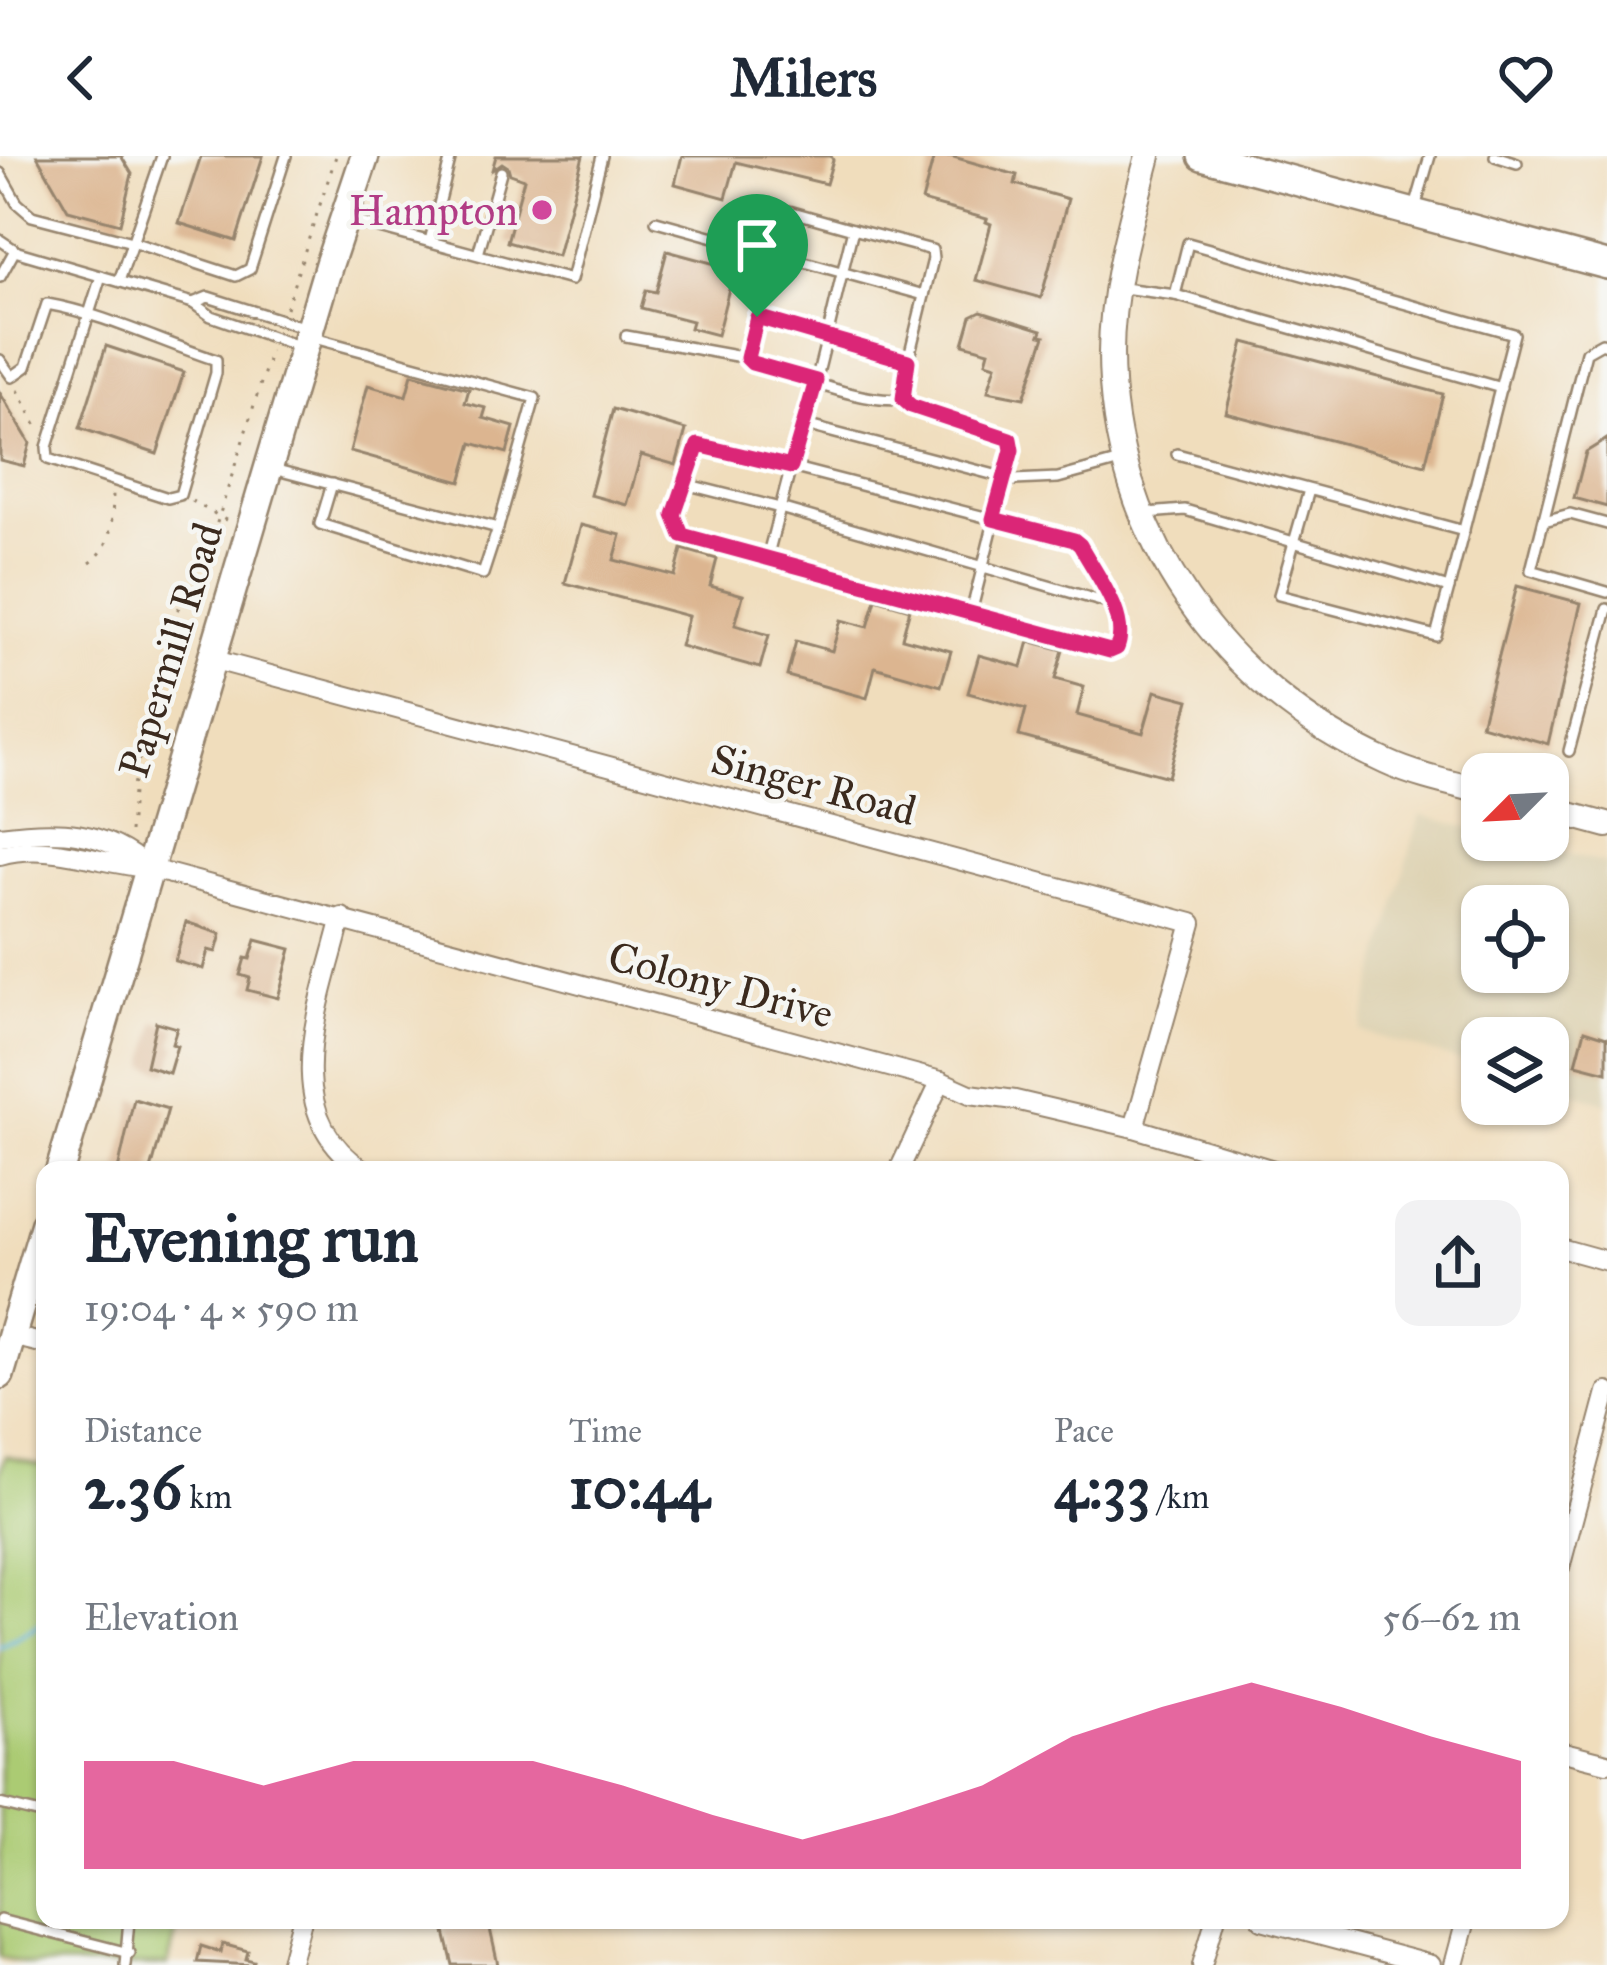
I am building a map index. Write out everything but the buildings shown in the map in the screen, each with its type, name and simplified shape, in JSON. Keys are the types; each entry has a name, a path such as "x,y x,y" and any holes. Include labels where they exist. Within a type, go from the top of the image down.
{"main road":[{"name":"Papermill Road","path":"63,1161 365,156"},
{"path":"1202,156 1607,266"},
{"path":"0,1375 36,1254"}],"street":[{"path":"1148,156 1116,287 1111,353 1124,460 1142,514 1183,594 1208,630 1263,686 1328,734 1370,755 1461,784"},
{"name":"Singer Road","path":"211,659 1192,922 1134,1128"},
{"path":"1569,815 1607,825"},
{"path":"0,836 70,833 122,844"},
{"name":"Colony Drive","path":"122,844 148,868"},
{"name":"Colony Drive","path":"0,855 50,850 148,868 941,1081 970,1094 1134,1128 1244,1161"},
{"path":"342,917 311,1049 309,1083 325,1132 353,1161"},
{"path":"903,1161 941,1081"},
{"path":"1569,1250 1607,1261"},
{"path":"12,1336 36,1342"},
{"path":"1569,1501 1607,1392"},
{"path":"1569,1753 1607,1763"},
{"path":"290,1965 300,1929"},
{"path":"1202,1965 1212,1929"},
{"path":"1296,1929 1431,1965"},
{"path":"1454,1965 1464,1929"}],"lane":[{"path":"150,156 158,170"},
{"path":"118,281 163,156"},
{"path":"0,173 17,203 32,216 236,276 250,269 286,156"},
{"path":"430,242 452,156"},
{"path":"344,218 571,280 602,156"},
{"path":"1414,213 1430,156"},
{"path":"1495,156 1517,163"},
{"path":"478,254 501,172"},
{"path":"747,358 782,216 789,211 932,250 903,399"},
{"path":"656,221 925,295"},
{"path":"767,558 853,229"},
{"path":"0,240 15,250 193,303 211,316 275,338 307,338 535,398 483,574 320,524 332,484"},
{"path":"1175,295 1188,243 1514,334 1436,636 1280,595 1309,490"},
{"path":"0,277 15,250"},
{"path":"0,360 11,377 26,367 47,304 88,317 216,360 216,374 180,495 168,498 48,459 47,447 88,317 100,276"},
{"path":"1116,287 1175,295 1501,388"},
{"path":"193,303 208,297 281,320 307,338"},
{"path":"757,317 908,361"},
{"path":"626,336 747,358 882,403 903,399"},
{"path":"1607,345 1586,352 1532,570 1607,592"},
{"path":"903,399 911,406 1010,439 1012,450 971,613"},
{"path":"805,425 1002,477 1040,481 1124,460"},
{"path":"698,445 791,467 1074,540 1119,621 1121,642 1110,651 682,535 674,515 698,445"},
{"path":"1177,454 1464,531"},
{"path":"268,468 498,527"},
{"path":"685,484 1111,604"},
{"path":"1142,514 1185,510 1449,587"},
{"path":"1544,520 1570,514 1607,524"},
{"path":"1569,752 1607,609"},
{"path":"1590,671 1607,676"},
{"path":"0,1804 36,1813"},
{"path":"0,1920 129,1953"},
{"path":"61,1937 63,1929"},
{"path":"125,1965 129,1929"}],"path":[{"path":"281,320 336,156"},
{"path":"122,844 130,832 134,779 153,703 166,674 177,611 205,561 275,338"},
{"path":"11,377 47,447"},
{"path":"90,563 109,542 113,480"},
{"path":"180,495 249,532"}],"shaded area":[{"path":"1420,815 1461,826 1461,861 1569,861 1569,854 1607,864 1607,1103 1569,1092 1569,1017 1461,1017 1461,1061 1360,1031"}],"green space":[{"path":"5,1456 36,1465 36,1929 177,1929 168,1965 30,1965 0,1957 0,1472"}],"waterway":[{"path":"0,1647 36,1627"}],"place":[{"name":"Hampton","path":"542,210"}],"route":[{"path":"757,317 908,361 902,385 903,399 911,406 1010,439 1012,450 993,519 1080,545 1119,621 1117,648 1110,651 682,535 674,515 698,445 791,467 816,381 747,358 757,317"}]}
